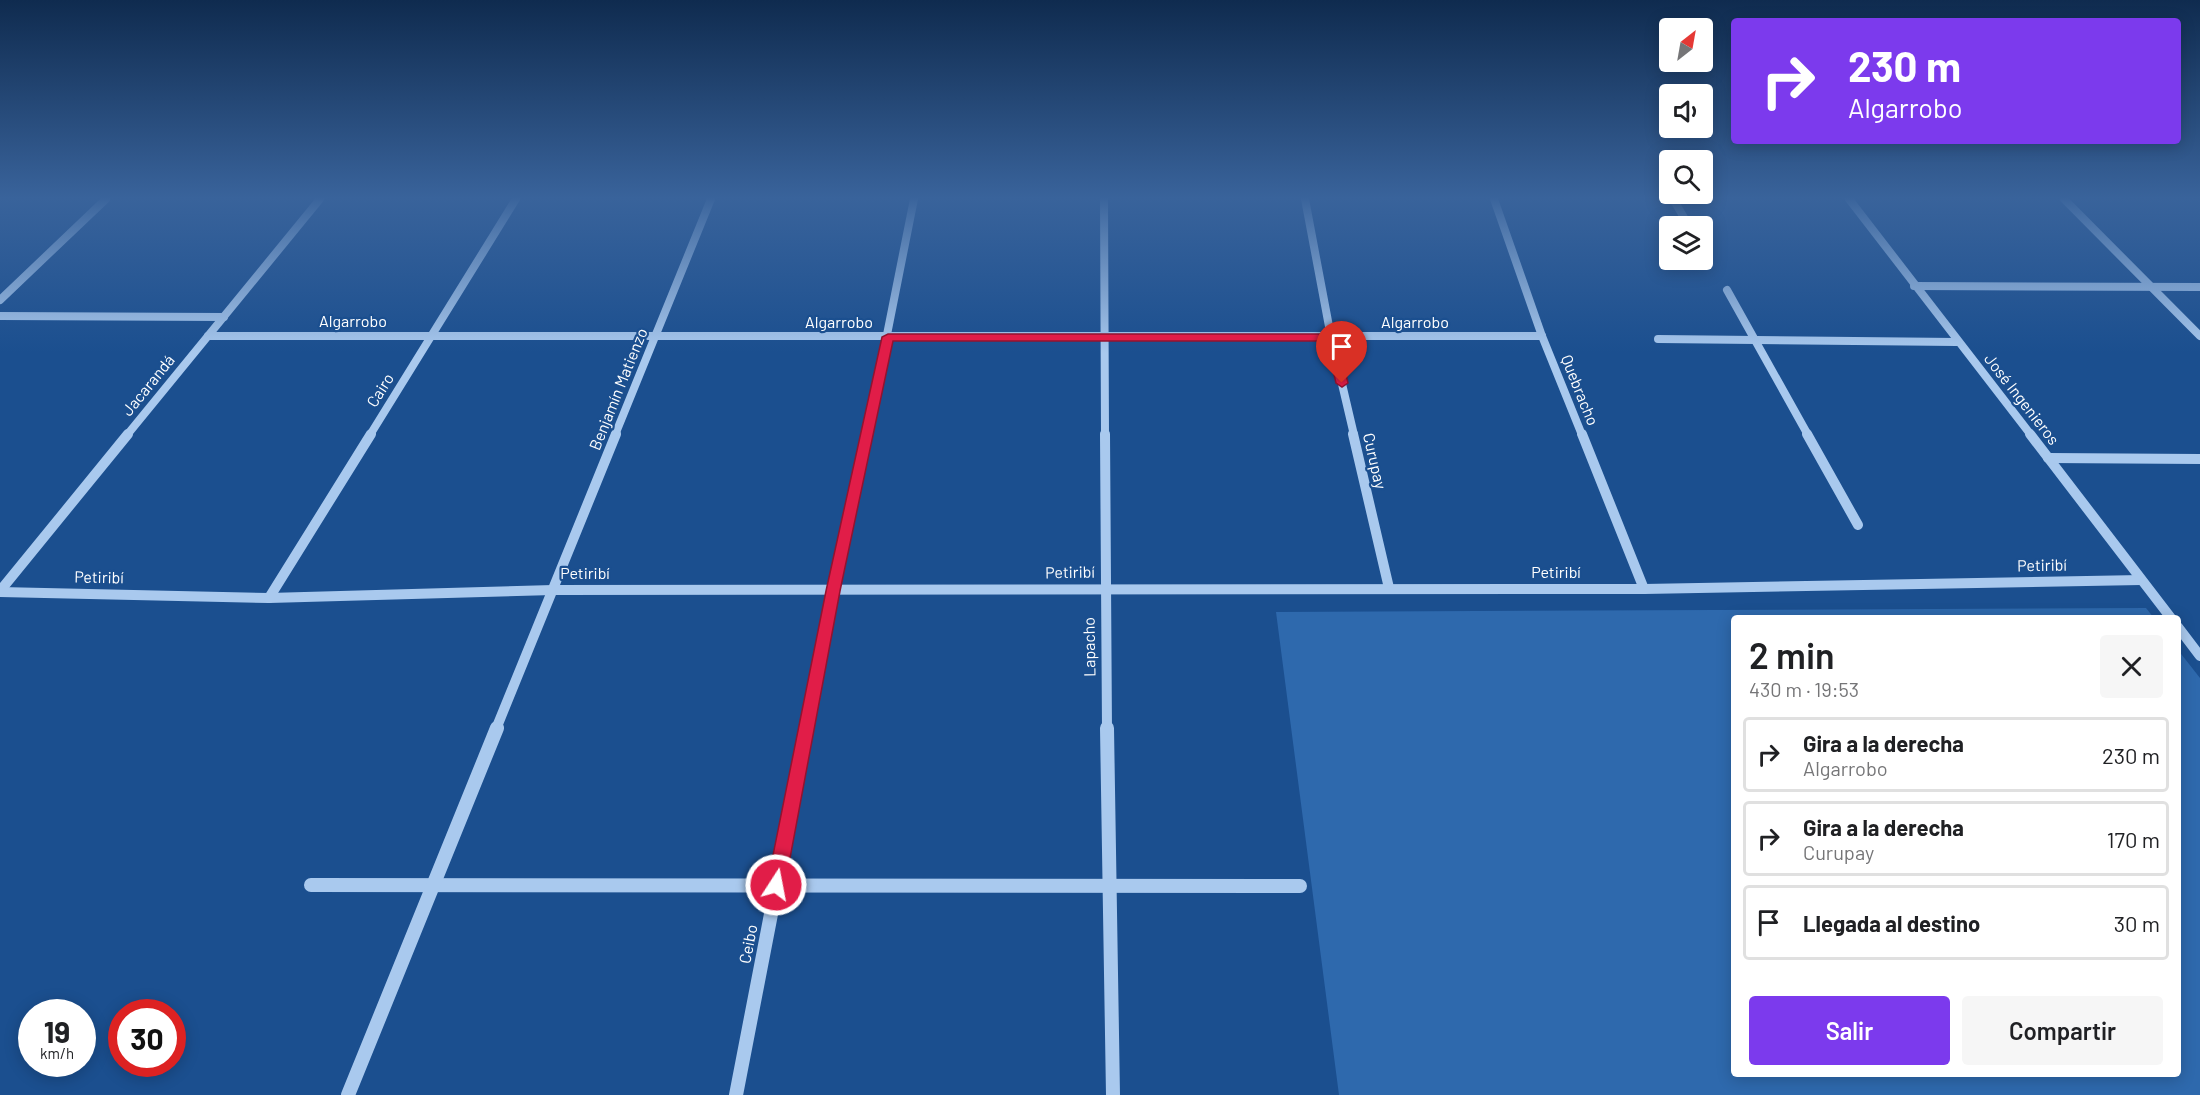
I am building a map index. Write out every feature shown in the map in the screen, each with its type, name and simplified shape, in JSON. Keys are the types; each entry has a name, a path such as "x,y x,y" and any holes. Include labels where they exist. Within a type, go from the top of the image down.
{"street":[{"path":"0,300 52,250"},
{"name":"Jacarandá","path":"0,591 278,250"},
{"name":"Cairo","path":"270,598 484,250"},
{"name":"Benjamín Matienzo","path":"348,1095 690,250"},
{"name":"Ceibo","path":"736,1095 833,591 904,250"},
{"name":"Lapacho","path":"1104,250 1105,588 1113,1095"},
{"name":"Curupay","path":"1315,250 1331,337 1389,588"},
{"name":"Quebracho","path":"1512,250 1542,336 1644,589"},
{"name":"José Ingenieros","path":"1887,250 2169,615"},
{"path":"2114,250 2200,336"},
{"path":"1914,286 2200,287"},
{"path":"1726,290 1858,525"},
{"path":"0,316 224,317"},
{"name":"Algarrobo","path":"208,336 1542,336"},
{"path":"1658,339 1957,342"},
{"path":"2048,458 2200,459"},
{"name":"Petiribí","path":"0,591 270,598 553,590 1644,589 2141,580"},
{"path":"2181,631 2200,656"},
{"path":"311,885 1300,886"}],"shaded area":[{"path":"2146,608 2152,615 1731,615 1731,1077 2181,1077 2181,654 2200,678 2200,1095 1339,1095 1276,612"}],"route":[{"path":"776,885 833,591 888,337 1331,337 1342,383"}]}
